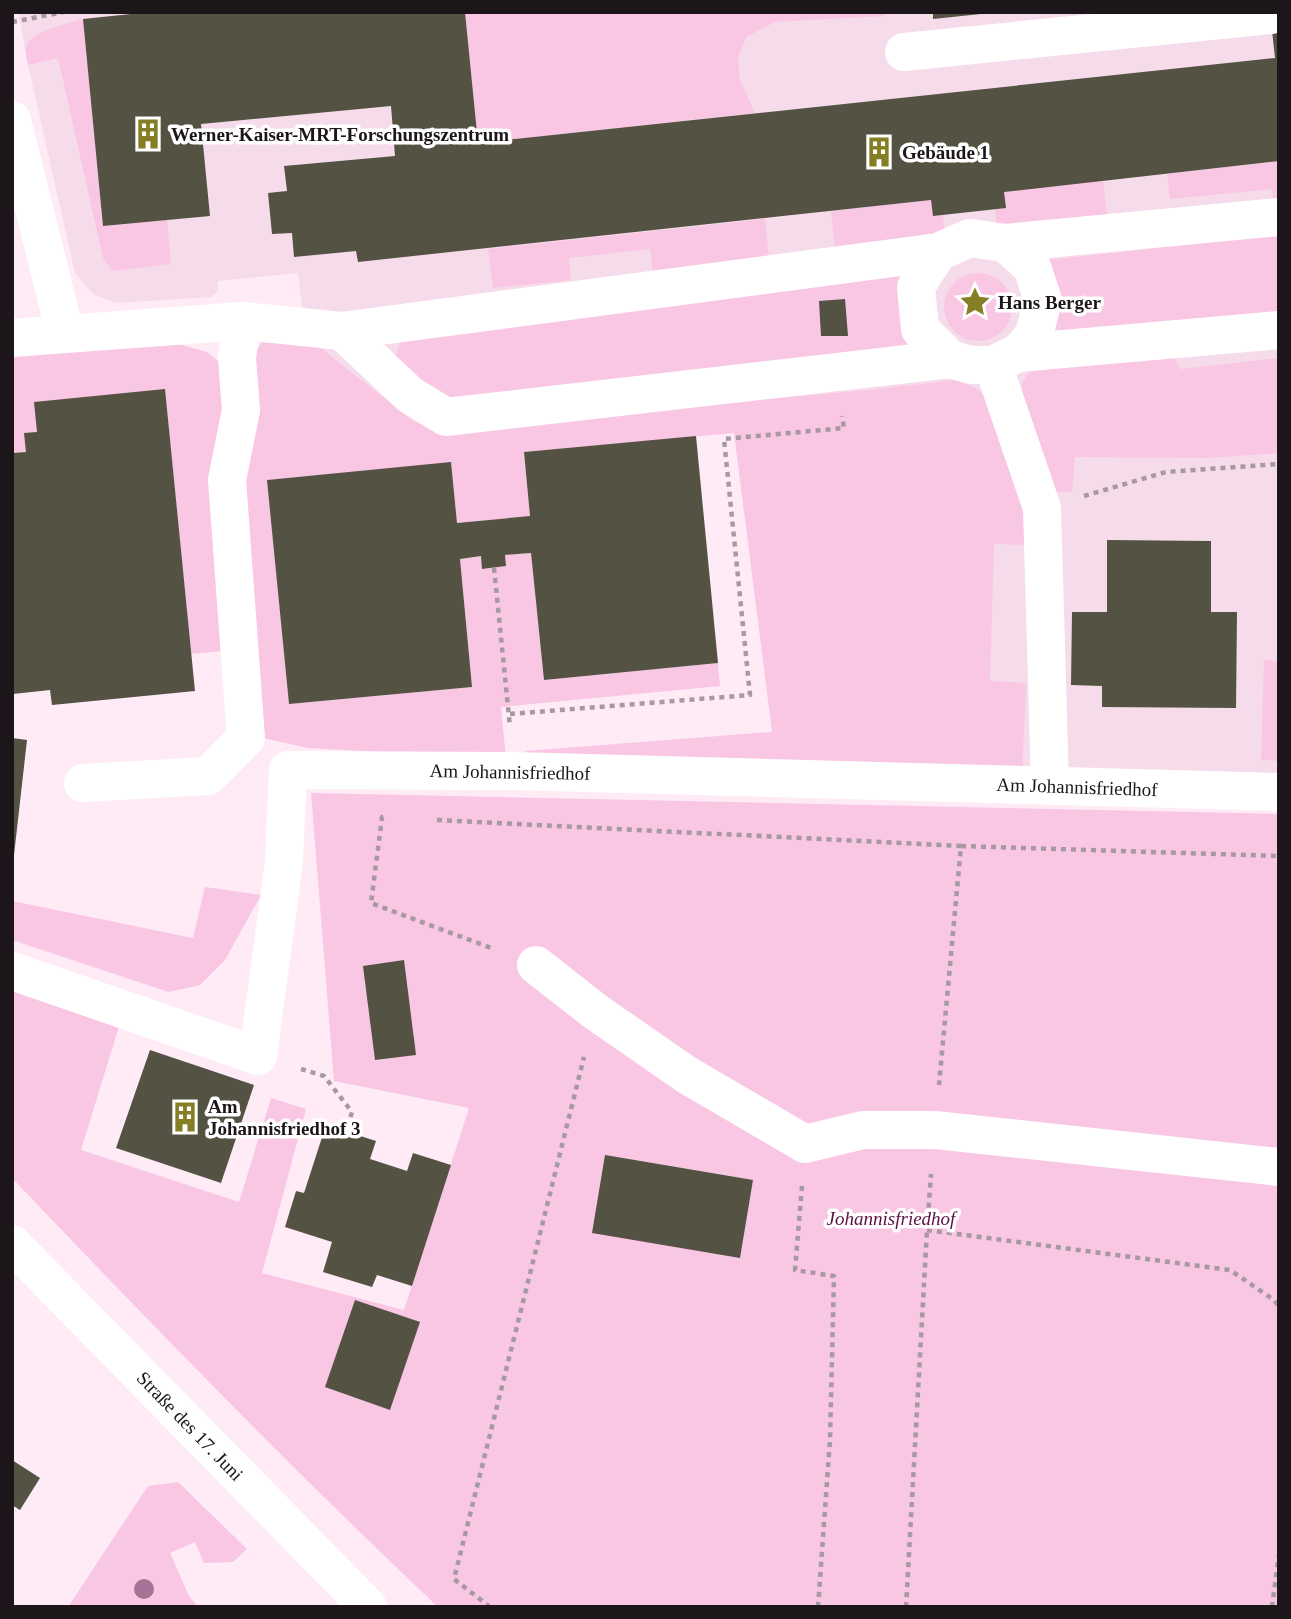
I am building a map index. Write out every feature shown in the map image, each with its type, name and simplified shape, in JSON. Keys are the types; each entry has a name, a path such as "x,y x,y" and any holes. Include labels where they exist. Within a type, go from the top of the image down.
{"street":[{"path":"904,52 1271,15"},
{"path":"12,120 65,333"},
{"path":"12,338 242,321 342,331 938,253 970,238 1005,243 1279,217"},
{"path":"1005,243 1032,267 1043,300 1015,351 1042,508 1050,786"},
{"path":"938,253 916,287 920,329 950,359"},
{"path":"83,783 208,775 246,738 228,480 241,410 237,358 242,321"},
{"path":"342,331 410,395 446,417 950,359 971,365 1015,351 1279,330"},
{"name":"Am Johannisfriedhof","path":"258,1056 284,862 288,770 514,771 1279,792"},
{"path":"536,965 596,1012 687,1075 805,1144 863,1129 935,1129 1279,1167"},
{"path":"12,971 258,1056"},
{"name":"Straße des 17. Juni","path":"12,1244 368,1607"}],"path":[{"path":"12,22 64,12"},
{"path":"510,714 750,695 724,439 822,430"},
{"path":"1042,508 1166,472 1279,464"},
{"path":"494,568 514,771"},
{"path":"396,818 382,817 371,903 536,965"},
{"path":"437,820 961,846 1279,856"},
{"path":"906,1607 927,1230 961,846"},
{"path":"490,1607 454,1579 596,1012"},
{"path":"258,1056 324,1076 352,1112 346,1132"},
{"path":"805,1144 795,1270 834,1276 830,1440 818,1607"},
{"path":"927,1230 1230,1270 1275,1300 1279,1307"},
{"path":"1272,1607 1279,1554"}],"shaded area":[{"path":"18,12 1279,12 1279,783 1022,778 876,389 465,427 415,422 317,345 302,308 298,273 218,281 218,291 211,297 116,303 93,294 75,273"}],"green space":[{"path":"465,12 884,12 885,16 775,22 746,37 738,58 740,80 755,113 478,143"},
{"path":"83,19 103,226 167,220 171,264 113,271 103,258 58,58 28,65 26,47 29,41 51,28"},
{"path":"1279,161 1279,205 1274,206 1272,189 1170,199 1167,174"},
{"path":"1103,181 1108,223 998,235 995,209 1004,192"},
{"path":"931,200 933,216 943,215 946,241 835,252 831,211"},
{"path":"765,219 769,259 653,272 650,249 569,258 571,280 493,288 488,249"},
{"path":"1279,235 1279,316 1058,341 1047,260"},
{"path":"899,272 908,357 453,402 397,371 396,355 401,339"},
{"path":"978,273 991,276 1002,283 1009,294 1012,307 1009,320 1002,331 991,338 978,341 965,338 954,331 947,320 944,307 947,294 954,283 965,276"},
{"path":"262,342 317,345 415,422 465,427 955,380 972,386 986,396 1032,528 1031,545 994,544 990,681 1026,683 1022,778 526,760 525,751 772,732 734,433 524,452 530,516 457,523 451,463 268,480 289,704 472,687 460,559 481,556 483,569 506,566 505,555 531,553 544,680 718,663 720,686 501,707 506,759 308,748 263,738 242,484 255,353"},
{"path":"179,344 207,352 219,362 227,378 223,651 191,654 165,390 37,432 26,452 12,453 12,355"},
{"path":"1171,354 1181,369 1279,358 1279,453 1208,458 1075,457 1072,492 1049,492 1022,393 1022,382 1030,372"},
{"path":"1264,660 1279,661 1279,761 1261,760"},
{"name":"Johannisfriedhof","path":"311,793 1279,814 1279,1607 438,1607 222,1395 12,1178 12,983 121,1020 81,1150 239,1202 271,1098 306,1109 262,1273 404,1310 469,1108 334,1081"},
{"path":"205,887 261,895 225,960 200,985 169,992 12,940 12,901 193,938"},
{"path":"178,1482 247,1549 233,1562 204,1563 195,1542 170,1553 189,1596 198,1607 68,1607 148,1486"}],"building":[{"path":"150,12 465,12 478,143 1275,58 1270,12 1279,12 1279,161 1004,192 1006,208 933,216 931,200 358,262 356,251 294,257 292,233 272,234 268,193 287,191 284,166 395,156 391,106 201,124 210,216 103,226 83,19"},
{"path":"933,12 981,12 981,14 933,19"},
{"path":"845,299 848,336 821,336 819,301"},
{"path":"165,389 195,691 52,705 50,690 13,694 12,453 26,452 24,433 37,432 34,402"},
{"path":"696,436 718,663 544,680 531,553 505,555 506,566 482,569 481,556 460,559 472,687 289,704 267,480 451,462 457,523 530,516 524,452"},
{"path":"1107,540 1211,541 1211,612 1237,612 1236,708 1102,707 1102,686 1071,685 1072,612 1107,612"},
{"path":"12,738 27,740 13,864 12,863"},
{"path":"404,960 416,1055 375,1060 363,966"},
{"name":"Am Johannisfriedhof 3","path":"150,1050 254,1085 221,1183 116,1148"},
{"path":"326,1125 376,1141 370,1159 407,1171 413,1153 451,1165 412,1286 377,1275 372,1287 323,1272 332,1242 285,1227 296,1191 304,1193"},
{"path":"605,1155 753,1180 740,1258 592,1233"},
{"path":"355,1300 420,1322 390,1410 325,1387"},
{"path":"12,1460 40,1478 20,1510 12,1505"}],"place":[{"name":"Werner-Kaiser-MRT-Forschungszentrum","path":"148,134"},
{"name":"Gebäude 1","path":"879,152"},
{"name":"Hans Berger","path":"975,302"},
{"name":"Am Johannisfriedhof 3","path":"185,1117"}]}
